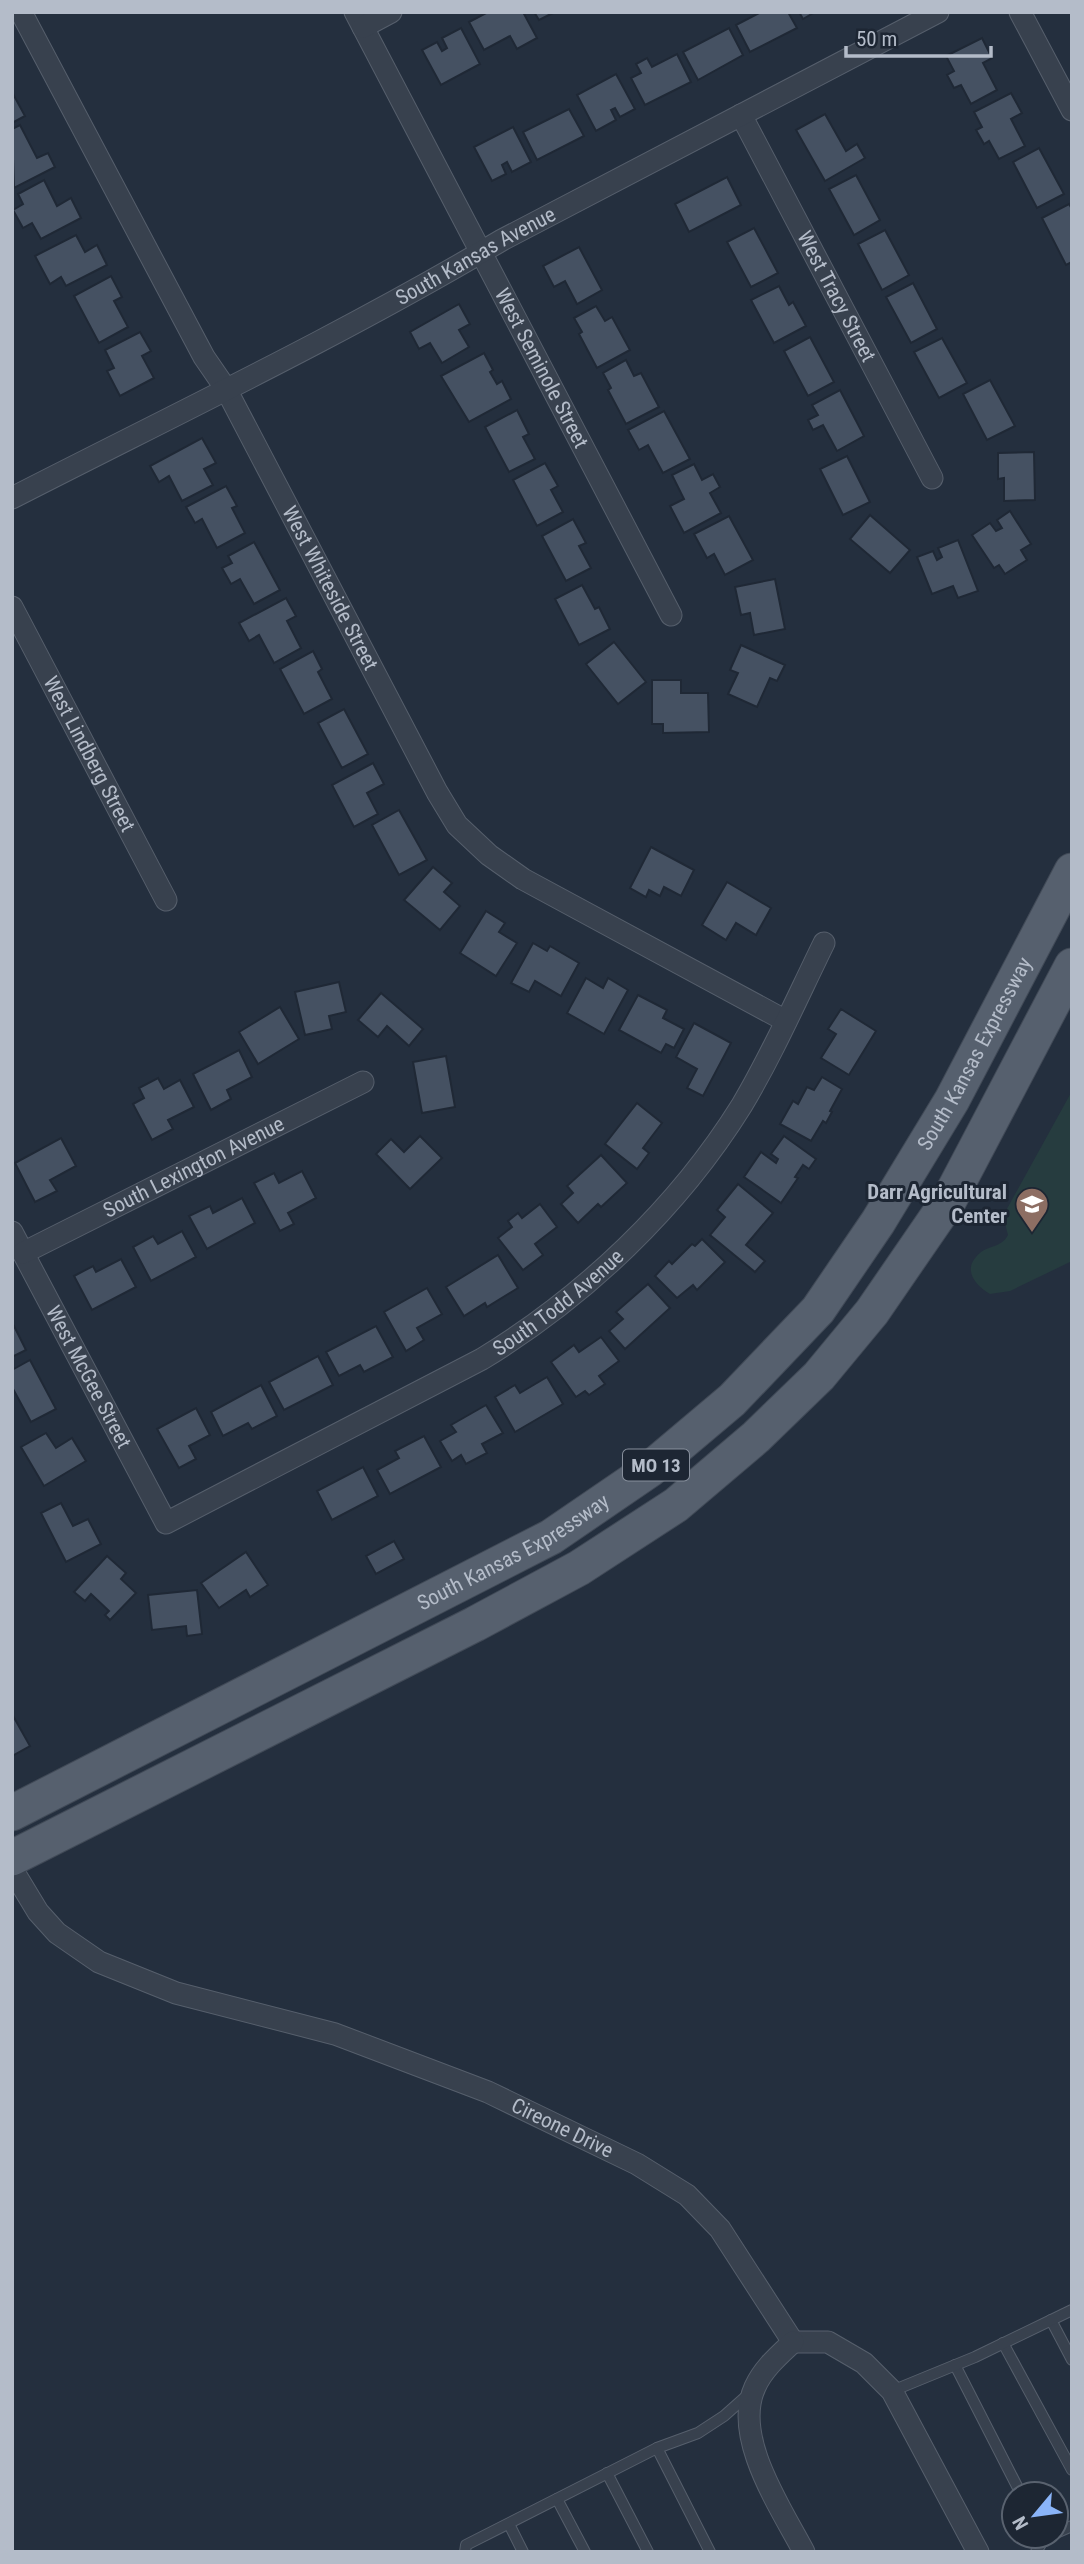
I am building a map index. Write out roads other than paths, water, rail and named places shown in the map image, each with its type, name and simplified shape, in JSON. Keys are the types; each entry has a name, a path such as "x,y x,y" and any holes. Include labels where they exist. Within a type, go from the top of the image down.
{"main road":[{"name":"South Kansas Expressway","path":"12,1813 551,1537 649,1470 732,1400 818,1310 878,1222 952,1100 1072,871"},
{"name":"South Kansas Expressway","path":"12,1858 487,1618 579,1568 676,1505 756,1437 819,1376 872,1312 949,1200 1072,966"}],"street":[{"name":"West Whiteside Street","path":"21,12 204,357 226,389 424,768 457,825 489,855 523,879 786,1021"},
{"path":"359,20 391,12"},
{"name":"South Kansas Avenue","path":"12,498 226,389 938,12"},
{"path":"1020,12 1072,110"},
{"name":"West Seminole Street","path":"359,20 671,614"},
{"name":"West Tracy Street","path":"741,115 932,478"},
{"name":"West Lindberg Street","path":"12,607 166,900"},
{"name":"South Todd Avenue","path":"166,1523 443,1381 520,1336 618,1254 685,1184 742,1105 824,943"},
{"name":"South Lexington Avenue","path":"23,1253 363,1082"},
{"name":"West McGee Street","path":"12,1232 166,1523"},
{"name":"Cireone Drive","path":"12,1869 38,1912 57,1933 99,1962 176,1993 335,2034 488,2092 637,2164 687,2195 720,2229 793,2342"},
{"path":"804,2552 756,2460 749,2424 753,2390 762,2374 793,2342 828,2342 863,2363 892,2391 978,2552"}],"lane":[{"path":"892,2391 955,2365 1072,2310"},
{"path":"1051,2320 1072,2360"},
{"path":"1003,2343 1072,2470"},
{"path":"955,2365 1014,2480"},
{"path":"465,2552 466,2545 657,2448 698,2433 724,2416 753,2390"},
{"path":"657,2448 710,2552"},
{"path":"607,2473 648,2552"},
{"path":"557,2499 585,2552"},
{"path":"509,2524 523,2552"}],"place":[{"name":"Darr Agricultural Center","path":"1032,1234"}]}
